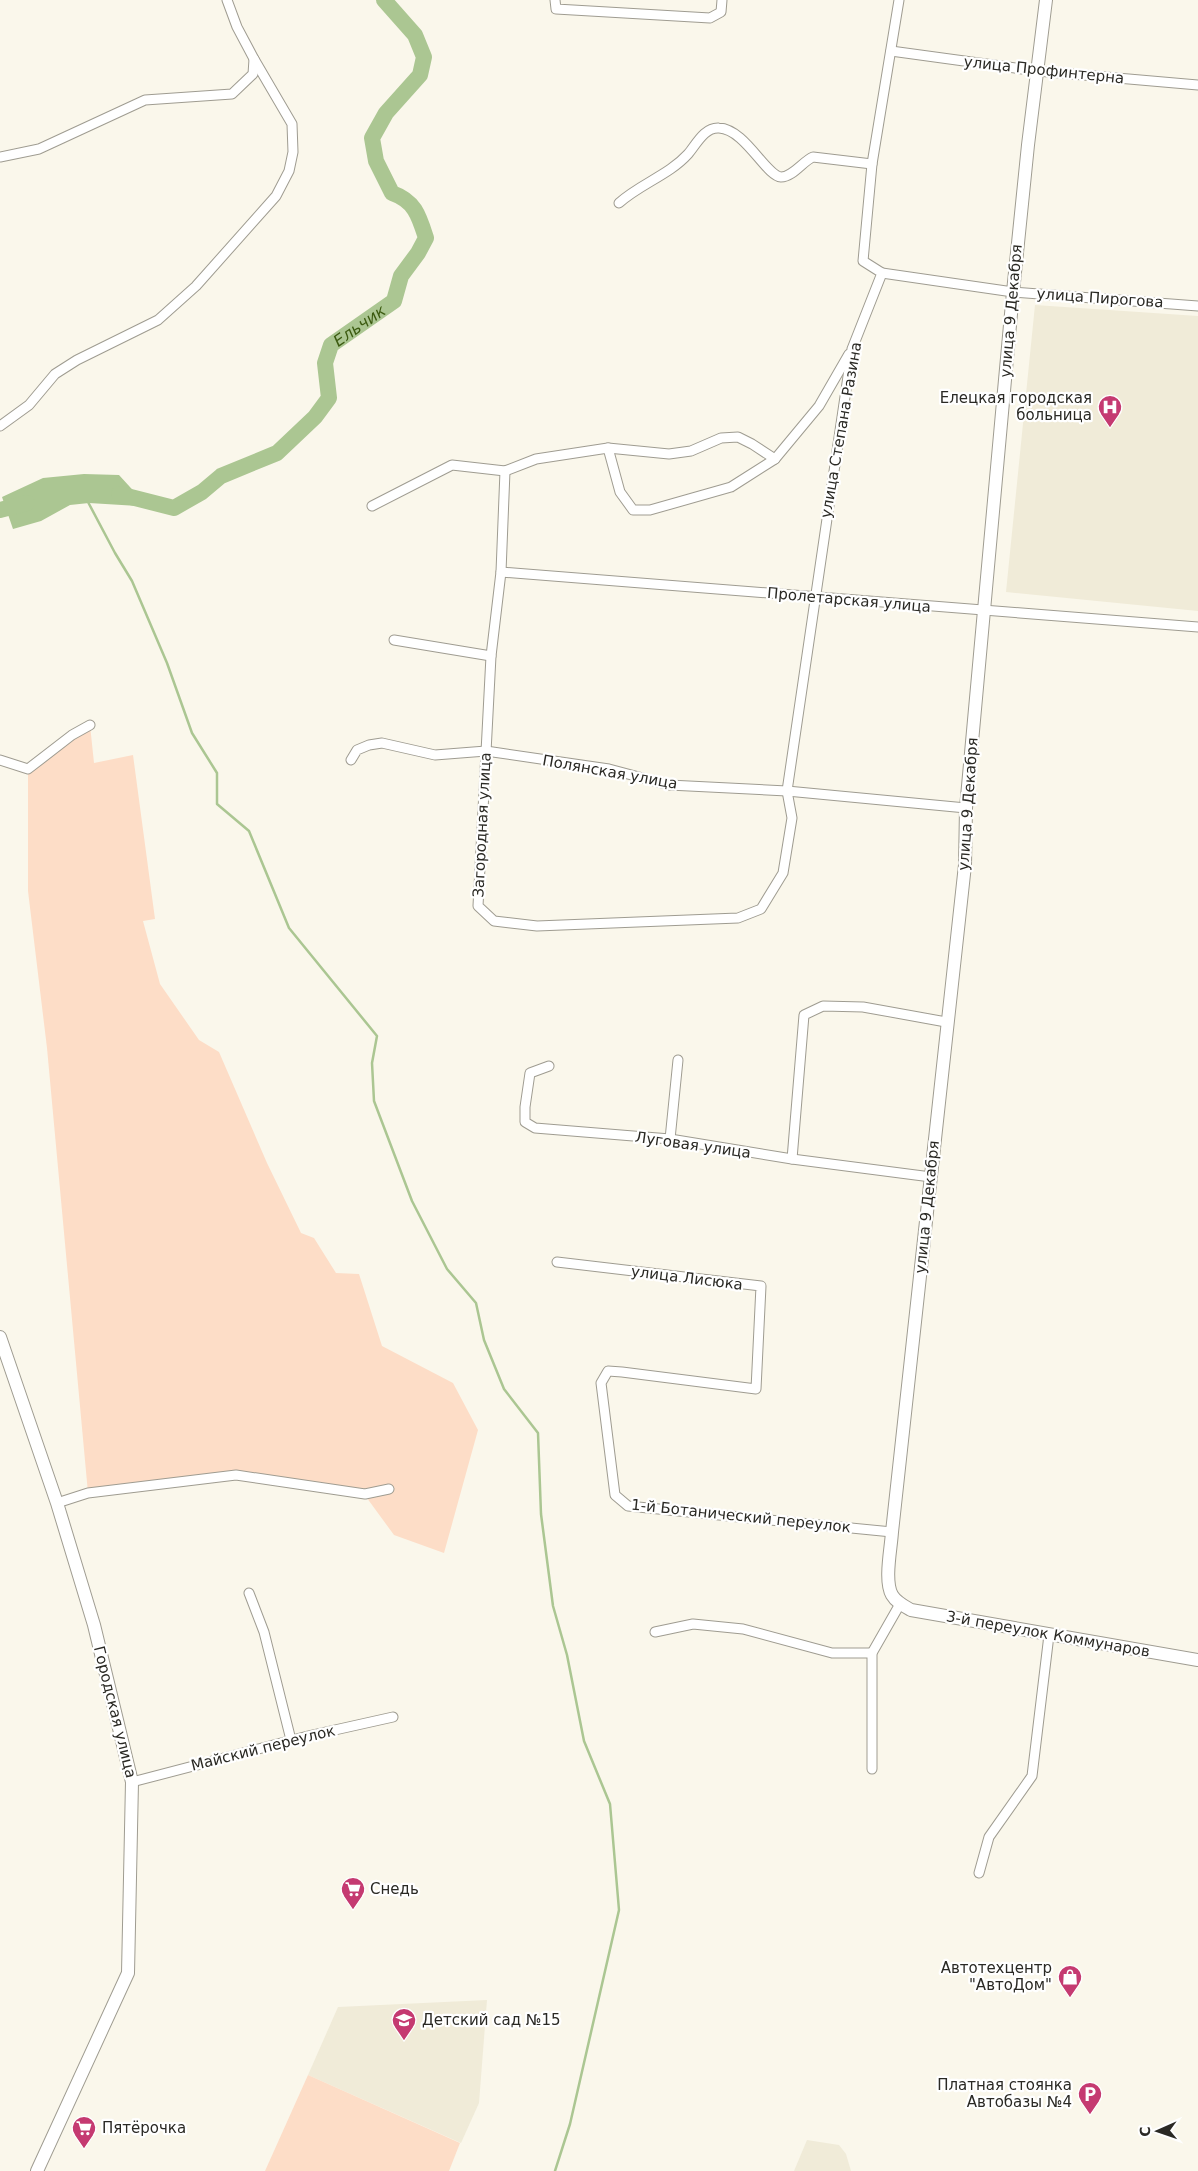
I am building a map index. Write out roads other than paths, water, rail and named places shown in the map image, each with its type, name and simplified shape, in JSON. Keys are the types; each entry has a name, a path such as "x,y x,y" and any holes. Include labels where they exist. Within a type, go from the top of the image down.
{"street":[{"path":"0,426 29,406 54,374 76,360 158,320 196,286 276,196 289,171 293,152 292,124 254,60 237,27 227,0"},
{"path":"556,4 710,18 721,12 722,0"},
{"path":"882,273 863,261 872,164 899,0"},
{"name":"улица 9 Декабря","path":"900,1604 892,1596 888,1584 892,1532 964,865 966,808 1013,292 1046,0"},
{"name":"улица Профинтерна","path":"891,51 1037,71 1198,85"},
{"path":"0,157 39,150 145,100 232,94 253,74 254,60"},
{"path":"619,203 631,192 668,170 687,155 711,129 720,128 739,137 773,173 781,177 791,174 806,160 813,157 872,164"},
{"name":"улица Пирогова","path":"882,273 1013,292 1198,306"},
{"name":"улица Степана Разина","path":"783,873 792,818 787,791 852,349 882,273"},
{"path":"608,448 620,492 633,510 650,510 731,487 774,459 818,406 852,349"},
{"path":"372,506 452,465 505,472 536,459 608,448 669,454 691,450 721,438 738,437 774,459"},
{"name":"Загородная улица","path":"505,472 501,572 491,656 478,906 494,922 537,926 738,918 761,909 783,873"},
{"name":"Пролетарская улица","path":"501,572 1198,627"},
{"path":"394,640 491,656"},
{"path":"0,760 28,769 72,735 90,725"},
{"name":"Полянская улица","path":"351,760 357,750 369,745 382,743 435,755 486,751 609,770 669,785 787,791 966,808"},
{"path":"792,1159 804,1015 823,1006 863,1007 946,1022"},
{"path":"670,1139 678,1060"},
{"name":"Луговая улица","path":"549,1066 530,1073 524,1107 526,1122 534,1128 670,1139 792,1159 931,1176"},
{"name":"улица Лисюка","path":"557,1262 761,1286 756,1389 608,1371 600,1383"},
{"name":"Городская улица","path":"0,1337 57,1503 94,1625 132,1782 128,1973 36,2171"},
{"name":"1-й Ботанический переулок","path":"600,1383 615,1496 628,1506 892,1532"},
{"path":"57,1503 88,1494 236,1475 364,1494 389,1489"},
{"path":"249,1594 264,1632 290,1740"},
{"path":"872,1769 872,1653 900,1604"},
{"name":"3-й переулок Коммунаров","path":"900,1604 911,1610 1198,1660"},
{"path":"655,1632 693,1624 743,1629 832,1653 872,1653"},
{"path":"979,1873 989,1837 1032,1776 1049,1635"},
{"name":"Майский переулок","path":"132,1782 290,1740 393,1718"}],"waterway":[{"name":"Ельчик","path":"119,494 174,508 202,492 221,476 277,453 315,417 329,398 325,363 331,345 394,301 401,276 418,253 426,238 415,210 406,200 392,193 376,161 372,138 386,113 420,75 424,57 415,35 384,0"},
{"path":"88,502 132,581 167,663 192,733 217,773 217,804 249,831 289,928 377,1036 372,1063 374,1101 412,1201 447,1269 476,1303 484,1340 504,1389 538,1433 541,1514 553,1606 567,1655 584,1741 610,1804 619,1910 570,2124 555,2171"},
{"name":"Ельчик","path":"0,510 27,503"}],"place":[{"name":"Елецкая городская больница","path":"1110,428"},
{"name":"Снедь","path":"353,1910"},
{"name":"Автотехцентр \"АвтоДом\"","path":"1070,1998"},
{"name":"Детский сад №15","path":"404,2041"},
{"name":"Платная стоянка Автобазы №4","path":"1090,2115"},
{"name":"Пятёрочка","path":"84,2149"}]}
